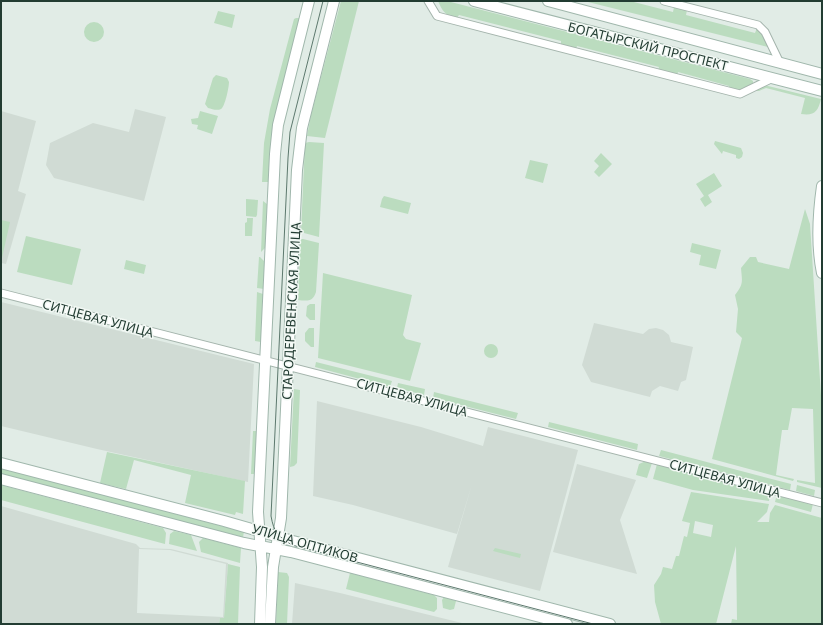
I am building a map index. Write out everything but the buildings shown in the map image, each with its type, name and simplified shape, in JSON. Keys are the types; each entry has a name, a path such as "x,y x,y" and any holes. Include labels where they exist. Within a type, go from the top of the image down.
{"main road":[{"name":"СТАРОДЕРЕВЕНСКАЯ УЛИЦА","path":"260,624 262,566 258,512 274,154 280,118 309,1"},
{"name":"СТАРОДЕРЕВЕНСКАЯ УЛИЦА","path":"270,624 273,567 281,518 297,170 300,139 311,89 334,1"},
{"name":"БОГАТЫРСКИЙ ПРОСПЕКТ","path":"474,1 822,91"},
{"name":"БОГАТЫРСКИЙ ПРОСПЕКТ","path":"548,1 822,74"},
{"path":"822,186 818,218 819,254 822,273"},
{"name":"УЛИЦА ОПТИКОВ","path":"1,463 610,624"},
{"name":"УЛИЦА ОПТИКОВ","path":"1,480 567,624"}],"street":[{"path":"428,1 437,16 740,94 773,78"},
{"path":"664,1 758,25 765,32 780,62"},
{"name":"СИТЦЕВАЯ УЛИЦА","path":"1,293 822,503"}],"shaded area":[{"path":"135,109 166,117 144,201 54,178 46,165 50,143 93,123 129,132"},
{"path":"1,111 36,121 18,191 26,194 6,264 1,263"},
{"path":"1,302 254,364 248,482 97,449 1,426"},
{"path":"594,323 643,334 649,329 656,328 663,330 669,335 671,342 693,347 686,380 681,382 678,391 660,386 652,391 650,397 591,382 582,365"},
{"path":"317,401 421,427 483,446 488,427 578,450 540,591 448,567 472,484 457,534 353,505 313,496"},
{"path":"577,464 636,480 620,520 637,574 553,552"},
{"path":"1,506 136,544 140,548 171,549 228,563 224,618 220,618 219,624 1,624","holes":["139,549 170,550 226,564 223,617 137,613"]},
{"path":"295,583 340,593 466,624 292,624"}],"green space":[{"path":"341,1 359,1 325,138 307,136 311,115"},
{"path":"438,1 447,1 750,79 753,83 745,89 739,90 729,89 729,86 678,72 677,76 658,71 659,67 577,46 576,49 561,45 561,41 459,15 457,18 453,17 441,8"},
{"path":"584,1 630,1 673,12 674,7 687,10 686,15 755,33 757,28 760,29 768,47"},
{"path":"218,11 235,15 232,28 214,23"},
{"path":"300,18 274,124 268,182 262,182 264,143 270,109 294,19"},
{"path":"94,22 101,25 104,32 101,39 94,42 87,39 84,32 87,25"},
{"path":"216,75 227,78 229,82 224,105 221,109 214,110 208,108 205,104 213,78"},
{"path":"764,85 821,99 820,103 817,110 812,114 801,114 805,98 766,88 757,91"},
{"path":"200,111 218,116 212,134 197,129 198,125 192,124 191,119 198,118"},
{"path":"715,141 741,148 743,153 742,157 739,159 736,158 736,155 723,151 722,154 714,144"},
{"path":"305,143 324,143 319,237 301,231"},
{"path":"601,153 612,164 599,177 594,172 599,166 594,161"},
{"path":"530,160 548,164 543,183 525,178"},
{"path":"714,173 722,186 708,195 712,202 705,207 700,199 704,196 696,184"},
{"path":"384,196 411,203 408,214 380,207"},
{"path":"246,199 258,200 256,217 246,216"},
{"path":"263,201 267,204 265,248 261,252"},
{"path":"805,209 810,224 822,411 822,488 797,482 797,480 815,483 813,409 792,408 788,430 782,430 776,475 794,479 793,481 712,459 742,338 736,332 738,309 735,295 742,282 741,268 750,257 756,257 758,262 789,269"},
{"path":"247,218 253,218 252,236 245,236 245,223 247,222"},
{"path":"1,220 10,222 2,258 1,258"},
{"path":"26,236 81,249 72,285 17,272"},
{"path":"300,239 319,243 316,292 313,298 307,301 298,300"},
{"path":"692,243 721,250 716,269 699,265 701,255 690,252"},
{"path":"259,257 265,262 264,289 257,288"},
{"path":"126,260 146,265 144,274 124,269"},
{"path":"323,273 412,295 403,335 406,339 421,343 410,381 318,358"},
{"path":"257,292 263,294 261,342 255,341"},
{"path":"310,304 315,304 315,320 310,320 306,316 307,306"},
{"path":"309,328 314,328 314,347 311,347 305,341 305,333"},
{"path":"488,344 494,344 498,348 498,354 494,358 488,358 484,354 484,348"},
{"path":"316,362 392,381 390,387 315,367"},
{"path":"398,383 425,389 424,395 397,388"},
{"path":"294,389 300,390 297,463 290,467"},
{"path":"434,392 518,413 516,419 433,398"},
{"path":"549,422 638,444 637,450 548,427"},
{"path":"253,431 257,431 255,474 251,474"},
{"path":"661,450 791,484 790,490 659,456"},
{"path":"107,452 245,481 243,514 236,512 235,515 185,503 191,475 134,460 126,489 100,483"},
{"path":"646,461 652,463 647,478 636,475 639,464"},
{"path":"657,464 770,493 769,501 693,490 653,479"},
{"path":"1,468 244,532 243,537 1,475"},
{"path":"1,485 163,528 166,533 165,544 1,500"},
{"path":"797,485 815,490 814,496 796,491"},
{"path":"691,492 769,504 767,512 757,522 769,522 770,513 775,505 822,518 822,624 731,624 732,619 737,620 736,546 716,624 661,624 655,602 654,585 661,574 663,567 672,569 676,556 679,556 684,536 687,537 690,523 682,521","holes":["695,521 713,525 711,537 693,533"]},
{"path":"779,496 813,504 811,512 775,502 776,498"},
{"path":"174,531 191,535 197,551 169,544 170,534"},
{"path":"203,538 241,548 240,563 201,552 199,542"},
{"path":"495,548 521,554 520,558 493,551"},
{"path":"228,564 240,567 238,624 219,624 220,618 224,618"},
{"path":"278,572 287,573 289,577 287,624 276,624"},
{"path":"350,573 434,595 437,598 437,609 434,612 346,589"},
{"path":"444,597 456,601 454,609 450,610 443,608 442,600"}],"tram line":[{"path":"323,1 290,132 271,516 275,530 277,534 292,545 593,624"}]}
